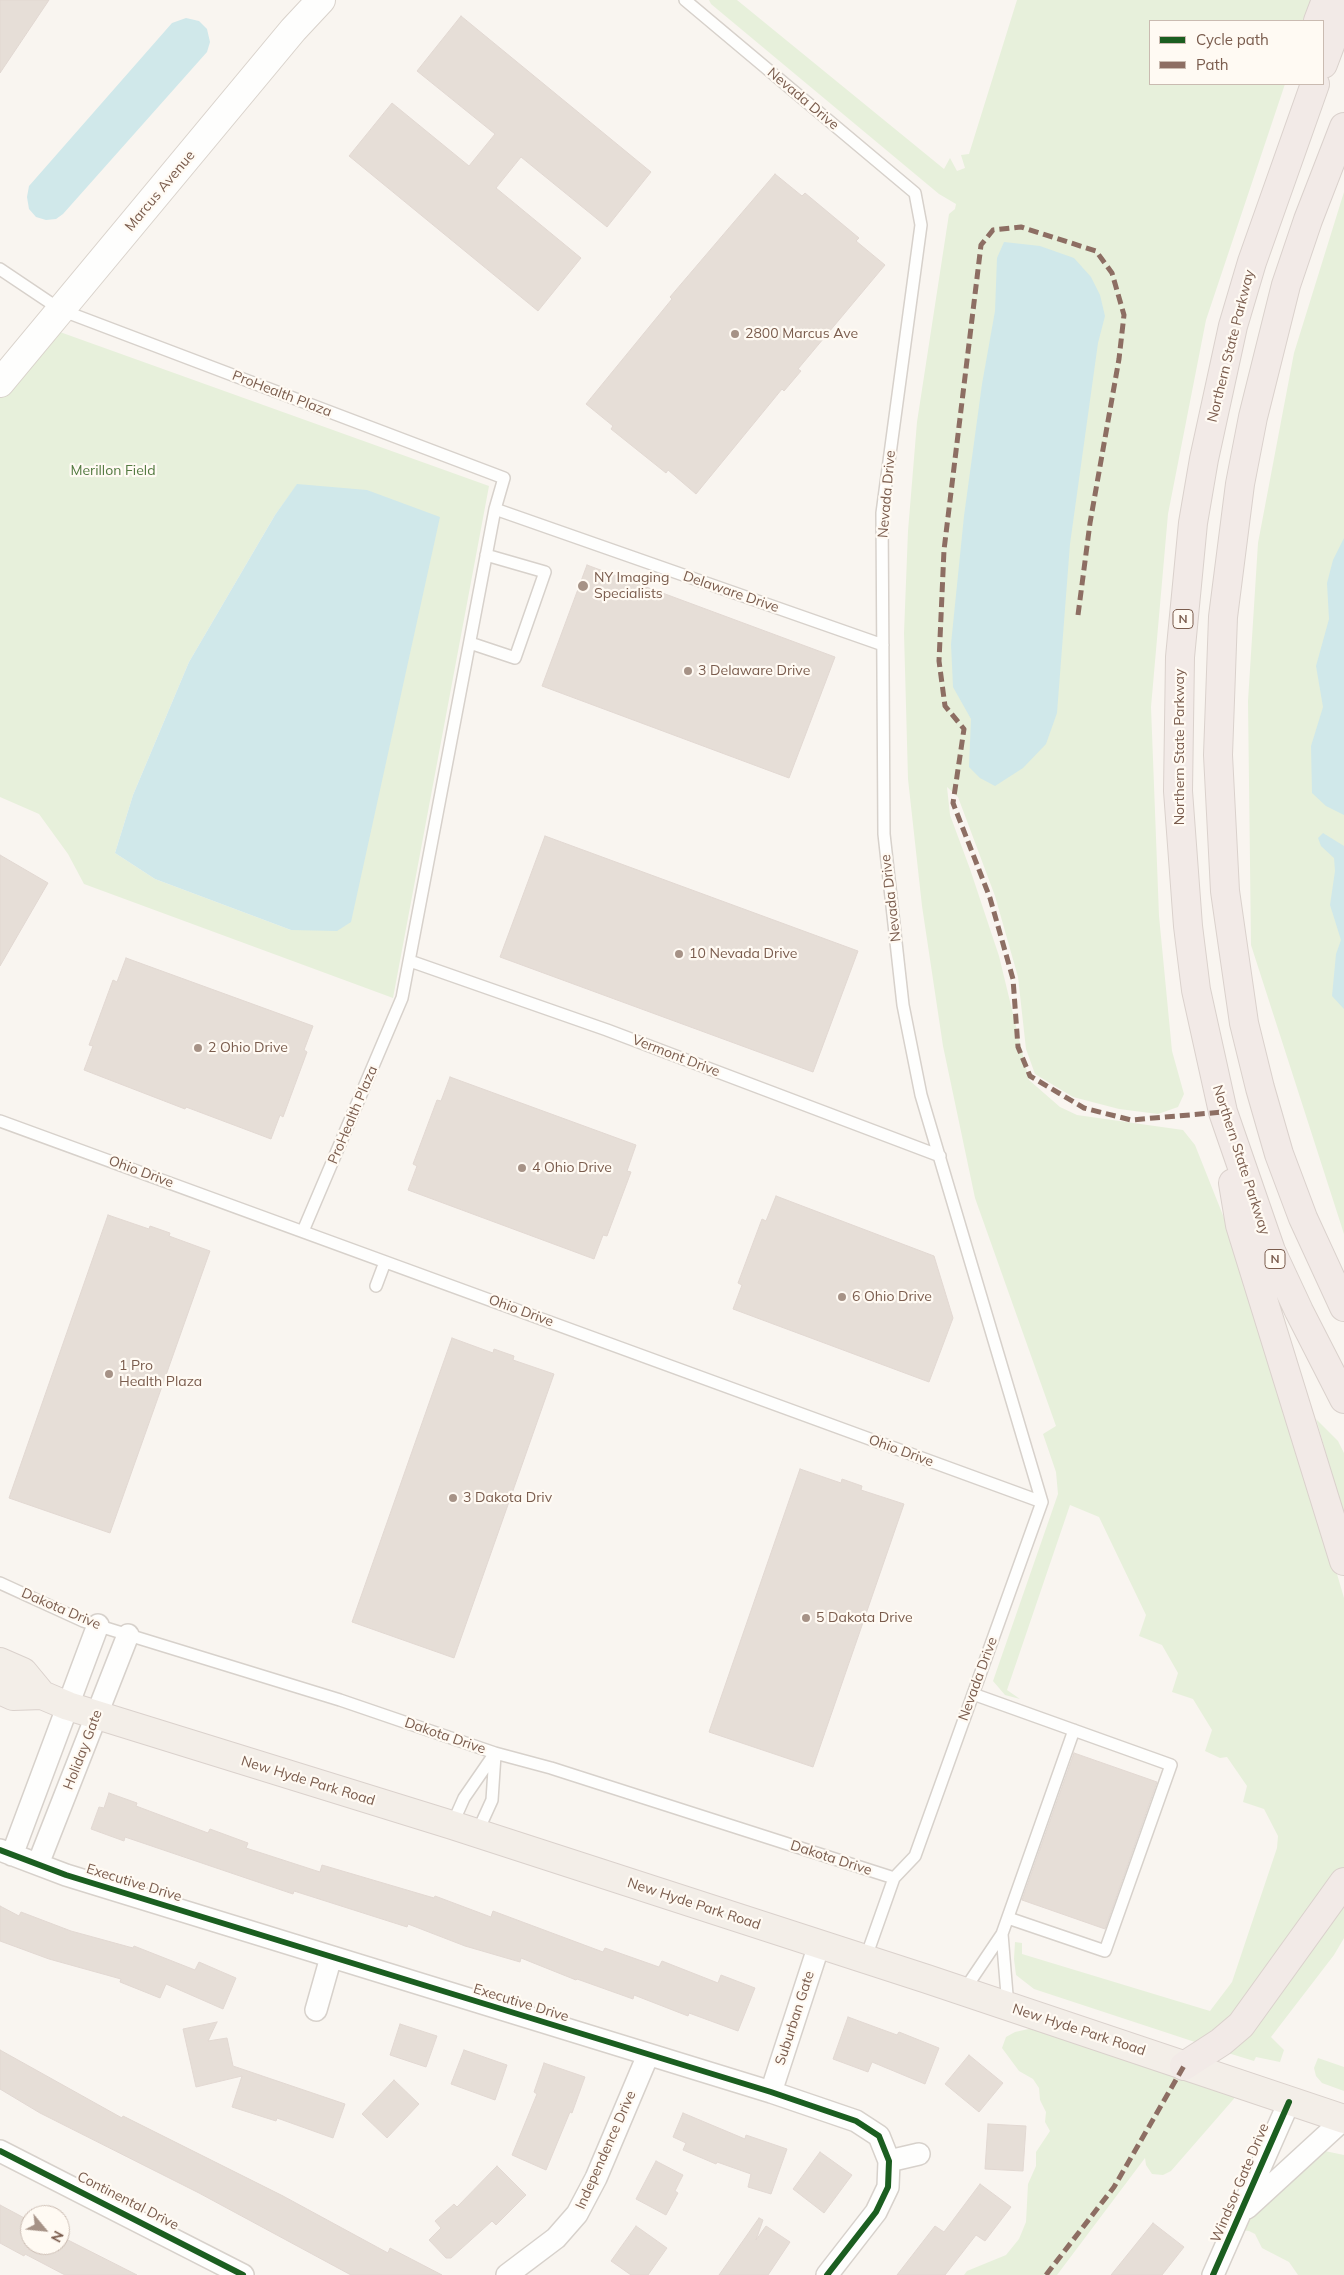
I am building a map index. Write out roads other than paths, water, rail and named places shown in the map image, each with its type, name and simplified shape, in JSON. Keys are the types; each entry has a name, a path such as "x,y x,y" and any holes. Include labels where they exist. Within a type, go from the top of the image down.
{"highway":[{"path":"1318,20 1326,0"},
{"path":"1324,61 1344,8"},
{"path":"1295,137 1305,85"},
{"name":"Northern State Parkway","path":"1315,85 1252,262 1217,392 1193,523 1181,648 1178,791 1188,926 1196,990 1223,1112 1271,1251 1299,1312 1344,1399"},
{"path":"1344,127 1308,220 1286,285 1253,417 1240,484 1223,617 1218,755 1225,891 1244,1023 1279,1154 1303,1218 1344,1307"},
{"path":"1223,1112 1240,1225 1344,1561"},
{"path":"1184,2066 1222,2042 1241,2025 1344,1882"}],"main road":[{"name":"Marcus Avenue","path":"0,383 321,0"},
{"name":"New Hyde Park Road","path":"0,1662 23,1672 42,1695"},
{"name":"New Hyde Park Road","path":"0,1690 13,1696 42,1695 96,1715 452,1825 1344,2119"}],"street":[{"path":"6,1852 68,1706 98,1625"},
{"name":"Holiday Gate","path":"38,1864 128,1635"},
{"name":"Executive Drive","path":"6,1852 38,1864 331,1957 771,2092 856,2121 879,2136 889,2161 888,2187 876,2212 827,2275"},
{"name":"Suburban Gate","path":"771,2092 819,1945"},
{"path":"316,2010 331,1957"},
{"name":"Independence Drive","path":"507,2275 556,2238 577,2214 596,2178 648,2055"},
{"name":"Windsor Gate Drive","path":"1213,2275 1289,2102"},
{"name":"Windsor Gate Drive","path":"1241,2213 1344,2119"},
{"name":"Continental Drive","path":"0,2151 243,2275"},
{"path":"889,2161 919,2154"}],"lane":[{"name":"Nevada Drive","path":"685,0 915,193 921,225 882,513 884,834 903,1005 921,1094 1042,1502 915,1856 894,1878"},
{"name":"ProHealth Plaza","path":"0,268 61,310 504,478 495,509 402,998 303,1232"},
{"name":"Delaware Drive","path":"495,509 883,645"},
{"path":"470,643 515,658 545,572 486,555"},
{"name":"Vermont Drive","path":"410,960 616,1034 940,1156"},
{"name":"Ohio Drive","path":"0,1121 1042,1502"},
{"path":"376,1286 385,1262"},
{"name":"Dakota Drive","path":"0,1583 98,1625 128,1635 340,1700 495,1753 560,1771 894,1878"},
{"path":"973,1694 1170,1765 1106,1951 1008,1918"},
{"path":"963,1992 1002,1934 1074,1730"},
{"path":"452,1825 464,1798 495,1753"},
{"path":"477,1834 492,1800 495,1753"},
{"path":"866,1960 894,1878"},
{"path":"1002,1934 1008,2007"}],"water":[{"path":"186,18 199,21 207,29 210,42 207,52 63,214 56,219 46,220 36,217 29,209 27,197 29,186 172,23"},
{"path":"1004,242 1040,246 1074,258 1091,277 1100,295 1105,316 1098,343 1070,544 1057,713 1046,744 1023,768 995,786 980,778 969,767 971,719 953,687 951,644 964,516 982,384 995,311 997,258"},
{"path":"297,484 367,490 440,517 351,922 337,931 291,930 155,879 115,853 133,795 189,662 275,515"},
{"path":"1344,538 1344,815 1326,806 1312,793 1311,746 1323,707 1316,666 1329,619 1327,583 1333,560"},
{"path":"1323,833 1344,846 1344,1009 1332,996 1336,954 1341,940 1330,905 1335,871 1334,858 1321,846 1318,838"}],"place":[{"name":"2800 Marcus Ave","path":"735,334"},
{"name":"NY Imaging Specialists","path":"583,586"},
{"name":"3 Delaware Drive","path":"688,671"},
{"name":"10 Nevada Drive","path":"679,954"},
{"name":"2 Ohio Drive","path":"198,1048"},
{"name":"4 Ohio Drive","path":"522,1168"},
{"name":"6 Ohio Drive","path":"842,1297"},
{"name":"1 Pro Health Plaza","path":"109,1374"},
{"name":"3 Dakota Driv","path":"453,1498"},
{"name":"5 Dakota Drive","path":"806,1618"}],"park label":[{"name":"Merillon Field","path":"113,471"}]}
